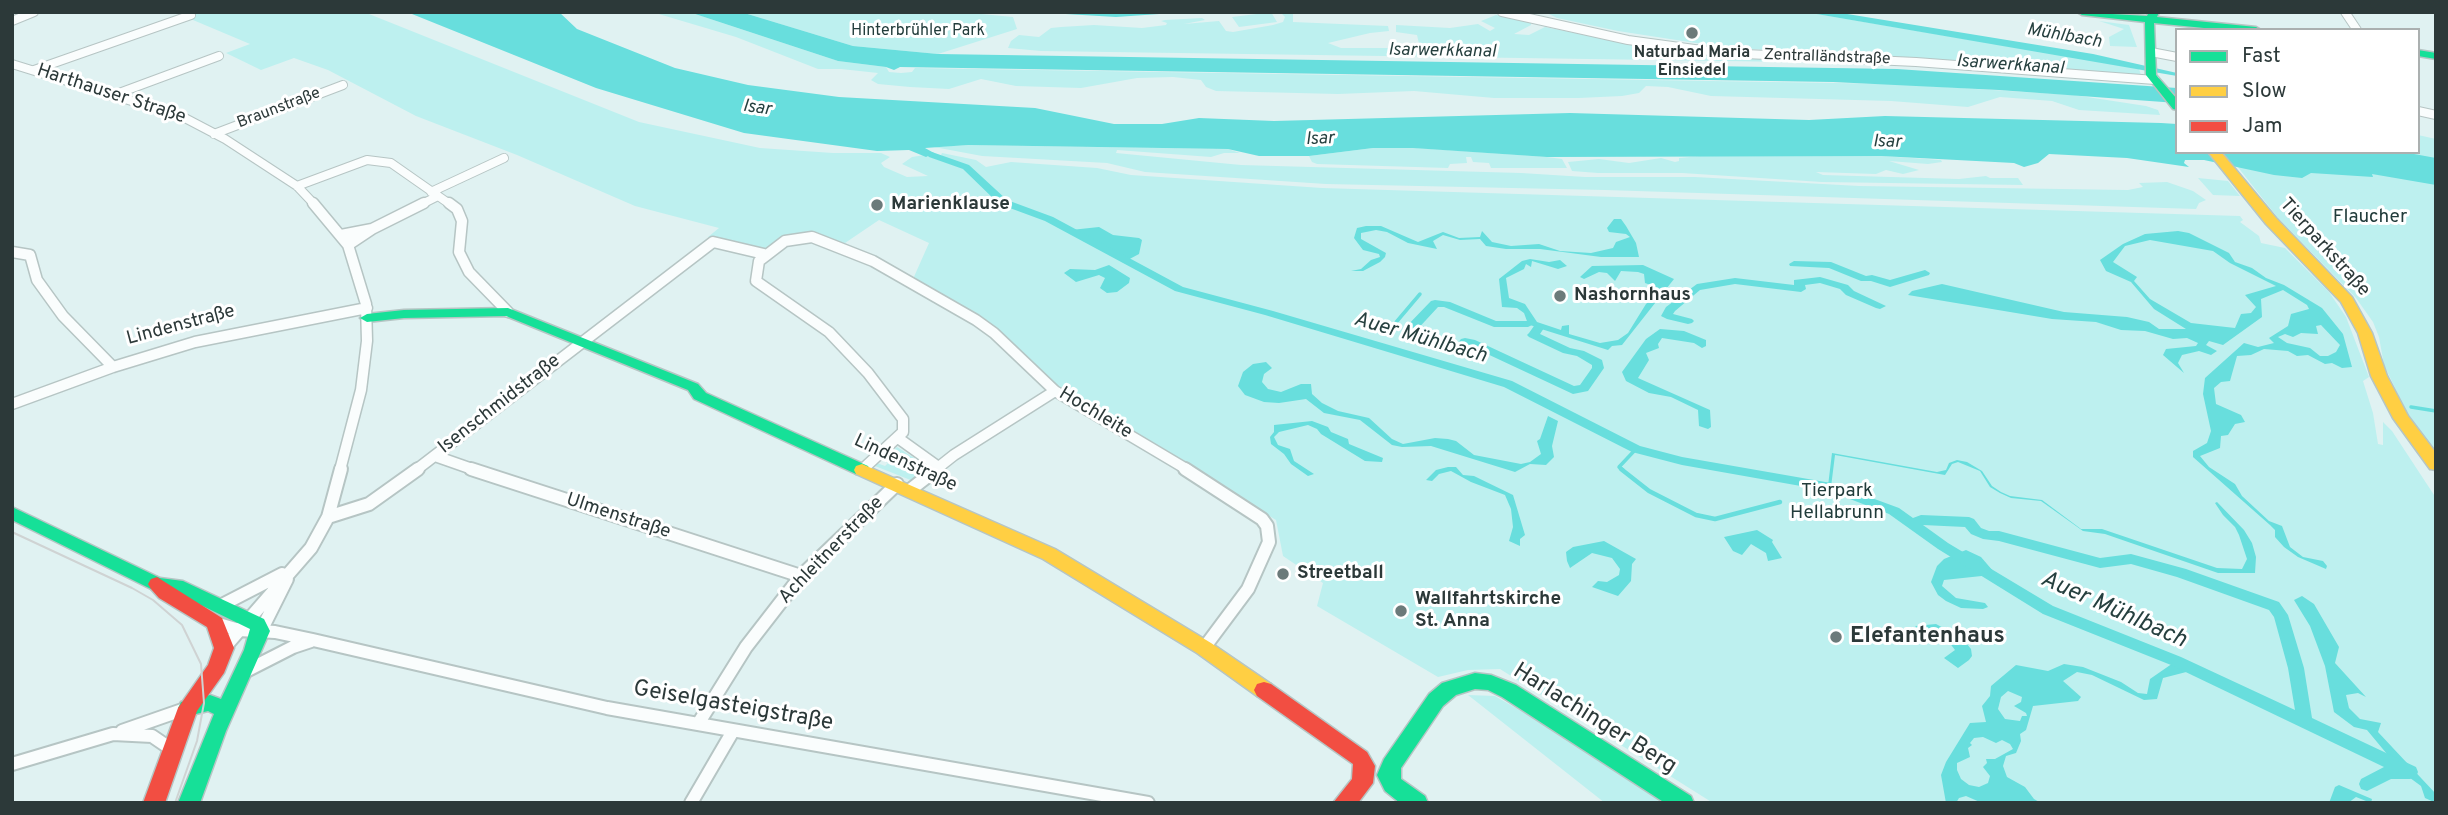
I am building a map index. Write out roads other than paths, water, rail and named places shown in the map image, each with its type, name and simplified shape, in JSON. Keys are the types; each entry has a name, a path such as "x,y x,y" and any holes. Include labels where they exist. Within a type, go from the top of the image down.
{"street":[{"path":"12,21 34,12"},
{"name":"Zentralländstraße","path":"1502,12 1628,40 1724,53 2154,71 2175,58"},
{"path":"2082,12 2153,15 2242,28"},
{"path":"2345,12 2356,28"},
{"path":"34,70 191,15"},
{"path":"2153,15 2149,23 2154,71 2175,104"},
{"path":"111,96 219,56"},
{"name":"Harthauser Straße","path":"12,64 183,117 297,186 348,244 361,281 367,313 361,390 328,517"},
{"name":"Braunstraße","path":"214,134 343,85"},
{"name":"Tierparkstraße","path":"2216,154 2259,208 2347,300 2365,333 2379,376 2400,418 2436,464"},
{"path":"348,244 434,194 504,158"},
{"path":"297,186 356,163 376,159 391,163 457,209 462,221 459,252 469,272 508,312"},
{"path":"341,235 372,229"},
{"name":"Hochleite","path":"764,254 785,240 806,237 873,261 994,332 1055,391 1085,411 1181,466 1262,519 1267,526 1269,542 1248,589 1204,648"},
{"name":"Isenschmidstraße","path":"328,517 369,504 713,242 764,254"},
{"path":"12,252 30,255 37,280 63,316 113,367"},
{"path":"764,254 755,274 756,281 829,332 868,373 903,419 904,428 898,439 864,468"},
{"name":"Lindenstraße","path":"12,404 113,367 238,331 367,313 508,312 693,387 700,396 1049,554 1204,648 1360,758 1365,766 1362,783 1344,803"},
{"name":"Achleitnerstraße","path":"698,724 746,647 801,576 903,487 1055,391"},
{"path":"898,439 937,466"},
{"name":"Ulmenstraße","path":"435,456 801,576"},
{"path":"12,513 158,584 177,586 220,606 244,624"},
{"path":"154,803 188,708 216,668 224,648 311,548 328,517"},
{"path":"220,606 293,567"},
{"path":"189,803 261,631 293,567"},
{"path":"158,584 166,593 215,623 257,624 261,631"},
{"path":"215,623 224,648"},
{"name":"Geiselgasteigstraße","path":"261,631 313,640 607,708 1104,799 1148,803"},
{"path":"244,672 293,646 313,640"},
{"name":"Harlachinger Berg","path":"1413,800 1393,785 1388,775 1391,765 1436,700 1460,684 1475,681 1491,683 1509,691 1683,803"},
{"path":"12,764 188,708 210,703 226,711"},
{"path":"691,803 733,731"},
{"path":"113,734 152,736 174,751"}],"water":[{"name":"Isar","path":"407,12 559,12 577,29 675,68 748,85 839,97 1035,108 1114,124 1162,124 1199,118 1274,121 1570,113 1809,120 1885,116 2161,123 2175,124 2175,154 2414,154 2436,158 2436,185 2372,174 2373,177 2311,173 2302,178 2274,175 2204,160 2185,160 2184,163 2189,167 2127,158 2049,154 2038,163 2024,167 2014,163 1881,156 1547,157 1413,148 1373,148 1309,156 1259,156 1228,149 968,145 925,148 934,153 926,157 909,150 877,151 744,133 596,88"},
{"path":"689,12 741,12 853,46 938,54 1897,69 2175,88 2175,103 1999,90 1833,82 900,67 894,70 838,61"},
{"path":"1032,12 1188,12 1116,17"},
{"path":"1805,12 1835,12 2093,54 2175,73 2175,76"},
{"path":"1614,219 1621,219 1626,226 1636,243 1639,257 1601,257 1540,249 1506,249 1486,246 1480,239 1460,240 1443,235 1433,241 1437,249 1408,243 1387,232 1376,230 1361,233 1361,239 1386,253 1385,257 1363,271 1351,271 1361,269 1371,260 1380,257 1379,254 1363,250 1354,238 1357,228 1366,226 1381,226 1418,242 1443,232 1459,238 1480,237 1482,231 1492,242 1511,246 1539,244 1560,251 1591,253 1613,248 1616,242 1630,237 1609,232 1607,228"},
{"path":"1099,227 1113,235 1142,240 1139,254 1124,262 1071,230"},
{"path":"2178,231 2189,233 2229,253 2235,262 2252,268 2322,308 2343,334 2352,367 2325,364 2308,355 2297,356 2288,351 2264,349 2251,355 2237,356 2230,381 2221,382 2214,388 2216,404 2241,415 2245,422 2235,424 2228,435 2221,436 2220,448 2200,456 2209,467 2235,484 2242,496 2269,521 2282,526 2290,547 2303,557 2323,561 2326,569 2298,557 2284,547 2275,537 2275,530 2270,525 2193,457 2193,451 2207,443 2211,431 2203,394 2205,378 2244,343 2258,347 2274,343 2269,338 2288,326 2291,314 2309,309 2307,305 2283,290 2261,299 2262,317 2223,345 2209,341 2206,345 2217,351 2211,355 2199,351 2182,355 2178,363 2184,373 2163,355 2166,349 2196,346 2198,343 2187,338 2173,339 2145,331 2121,330 2096,322 2052,319 1908,295 1912,291 1942,284 2064,312 2127,317 2149,322 2159,329 2186,329 2154,309 2131,282 2106,271 2100,260 2123,244 2145,234","holes":["2150,240 2213,251 2230,263 2276,286 2245,295 2256,307 2251,313 2241,314 2235,328 2191,323 2150,299 2134,281 2137,277 2113,262 2125,246","2321,325 2340,345 2336,352 2328,356 2320,356 2310,348 2287,343 2278,337 2285,334 2293,337 2301,333 2318,334 2316,326"]},
{"path":"1530,259 1549,262 1560,260 1567,266 1558,269 1532,261 1531,267 1526,264 1524,269 1506,278 1509,298 1525,304 1537,322 1561,330 1562,326 1569,325 1569,334 1600,343 1618,340 1628,333 1646,304 1657,293 1656,287 1645,283 1644,274 1638,272 1621,271 1615,281 1607,273 1599,272 1584,279 1580,277 1592,266 1643,265 1674,279 1622,345 1612,346 1608,350 1528,324 1524,313 1517,308 1502,307 1499,279 1522,261"},
{"path":"1109,265 1130,278 1129,283 1117,292 1107,293 1100,288 1105,278 1099,275 1076,282 1064,273 1070,269 1095,270"},
{"path":"1660,329 1684,331 1706,340 1706,346 1702,348 1694,343 1662,338 1658,344 1659,348 1646,353 1649,360 1638,378 1710,410 1711,427 1708,429 1699,426 1698,410 1671,397 1649,393 1626,381 1622,372 1646,339"},
{"path":"1266,362 1272,368 1264,374 1262,382 1268,389 1281,392 1301,384 1311,384 1312,394 1322,403 1338,411 1369,418 1392,439 1403,444 1435,438 1448,439 1456,441 1474,455 1521,464 1530,462 1541,454 1537,441 1548,416 1558,421 1552,446 1554,457 1546,465 1530,464 1515,472 1431,446 1392,445 1360,420 1324,413 1306,399 1279,403 1264,402 1245,395 1238,386 1243,372 1253,364"},
{"path":"1312,421 1348,439 1349,444 1383,458 1382,462 1365,461 1308,425 1279,432 1274,437 1278,445 1290,449 1294,461 1314,474 1308,476 1271,444 1270,437 1274,432 1274,425"},
{"path":"1832,453 1937,472 1946,470 1949,463 1957,460 1967,462 1982,471 1992,486 2001,492 2010,496 2042,500 2081,529 2102,529 2217,568 2242,569 2247,559 2239,535 2215,503 2217,502 2244,530 2252,543 2256,557 2255,573 2218,573 2105,534 2083,531 2041,501 2011,498 2000,493 1990,487 1980,471 1958,462 1952,464 1945,475 1835,455 1831,487 1828,486"},
{"path":"1456,467 1463,475 1474,476 1513,495 1525,535 1520,539 1520,546 1509,541 1513,527 1511,509 1505,495 1451,471 1439,474 1432,481 1426,480 1436,470"},
{"path":"1757,530 1773,540 1782,558 1768,561 1766,553 1751,544 1742,555 1733,551 1724,537"},
{"path":"1604,541 1636,559 1632,564 1631,581 1618,596 1592,587 1598,581 1607,582 1619,575 1620,569 1612,558 1592,553 1570,568 1567,561 1566,552 1573,547"},
{"path":"1966,550 1981,557 1993,571 1991,575 1944,580 1942,586 1956,598 1985,603 1988,607 1983,609 1961,608 1946,601 1938,595 1931,582 1937,566 1944,559"},
{"path":"2302,596 2314,604 2339,647 2335,663 2366,697 2358,693 2346,695 2349,708 2360,719 2381,723 2378,732 2436,794 2436,803 2425,798 2421,786 2402,772 2367,730 2354,727 2334,712 2325,666 2310,626 2294,600"},
{"path":"1936,624 1962,638 1971,649 1972,656 1958,668 1944,658 1955,650 1946,638 1929,639 1915,626"},
{"path":"2176,661 2194,670 2163,678 2157,699 2144,700 2092,675 2077,672 2063,681 2081,697 2078,701 2033,706 2026,730 2020,734 2021,741 2016,753 2006,756 2003,766 2007,777 2025,787 2034,799 2041,803 1982,803 1966,796 1959,798 1956,803 1946,803 1941,775 1946,762 1970,723 1986,722 1982,706 1990,696 1991,686 2016,665 2048,671 2064,664 2083,667 2121,682 2138,693 2147,694 2150,679","holes":["2008,691 2022,697 2021,702 2014,706 2026,713 2027,716 2022,716 2020,721 2005,719 1998,709 2001,697","1983,737 1996,743 2002,740 2013,749 1995,759 1986,759 1987,763 1983,767 1990,776 1988,783 1979,787 1969,785 1961,779 1957,770 1957,763 1970,757 1968,748 1974,738"]},
{"path":"2339,785 2372,799 2371,803 2356,797 2348,803 2329,803 2335,787"}],"waterway":[{"name":"Auer Mühlbach","path":"932,155 966,167 1003,202 1049,219 1179,289 1508,384 1636,449 1682,461 1831,487 1894,511 1912,524"},
{"path":"1794,264 1831,265 1865,279 1872,278 1890,284 1925,273"},
{"path":"1688,321 1667,316 1670,309 1697,287 1735,281 1801,289 1798,282 1820,280 1844,287 1850,293 1880,306"},
{"path":"1387,333 1420,294"},
{"path":"1528,324 1494,324 1446,304 1435,303 1408,331 1408,335 1460,348 1465,341 1471,342 1573,390 1584,388 1598,368 1598,363 1533,335 1538,328"},
{"path":"2411,407 2436,411"},
{"path":"1623,470 1619,467 1636,449"},
{"path":"1621,469 1649,491 1696,515 1715,519 1780,502"},
{"name":"Auer Mühlbach","path":"1912,524 1921,520 1969,522 1976,531 1988,536 1999,536 2100,563 2131,559 2181,573 2274,606 2281,615 2296,668 2305,722"},
{"name":"Auer Mühlbach","path":"1912,524 1943,546 2048,610 2176,661 2410,772"},
{"path":"2367,784 2389,772 2405,771"}],"tram line":[{"path":"12,532 132,588 153,600 182,625 201,664 204,703 197,741 175,803"}],"place":[{"name":"Naturbad Maria Einsiedel","path":"1692,33"},
{"name":"Marienklause","path":"877,205"},
{"name":"Nashornhaus","path":"1560,296"},
{"name":"Streetball","path":"1283,574"},
{"name":"Wallfahrtskirche St. Anna","path":"1401,611"},
{"name":"Elefantenhaus","path":"1836,637"}],"park label":[{"name":"Hinterbrühler Park","path":"918,32"},
{"name":"Flaucher","path":"2370,218"},
{"name":"Tierpark Hellabrunn","path":"1837,503"}],"water label":[{"name":"Mühlbach","path":"2064,37"},
{"name":"Isarwerkkanal","path":"1442,52"},
{"name":"Isarwerkkanal","path":"2010,66"}]}
